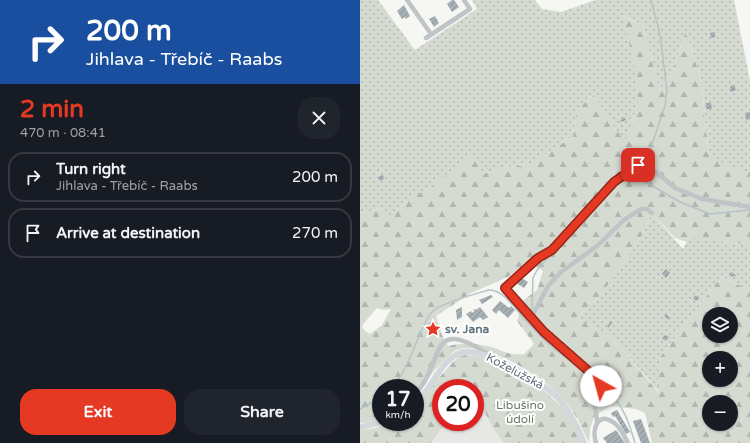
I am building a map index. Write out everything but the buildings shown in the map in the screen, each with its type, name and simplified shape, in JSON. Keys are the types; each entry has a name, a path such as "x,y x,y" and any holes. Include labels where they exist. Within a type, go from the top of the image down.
{"main road":[{"name":"Koželužská","path":"424,393 444,366 459,353 467,351 477,352 497,360 540,384 552,393 567,410 584,443"},
{"path":"360,427 372,424"}],"street":[{"path":"407,0 431,34"},
{"path":"426,38 473,8 464,0"},
{"path":"596,443 594,430 597,422 595,400 601,386 601,382 582,364 557,345 505,288 538,258 552,250 614,182 638,165 656,172 675,188 702,199 750,207"},
{"path":"531,318 548,286 561,272 597,246 624,220 641,209 647,209 652,213"},
{"path":"424,381 441,346 453,338 475,346 497,360"},
{"path":"597,422 600,420 613,421 628,443"}],"shaded area":[{"path":"484,408 493,428 504,443 431,443 440,431 484,431"}],"green space":[{"path":"360,0 378,0 415,50 477,9 472,0 535,0 542,9 561,12 595,0 734,0 750,81 750,171 748,172 736,169 715,159 709,154 702,83 686,30 673,70 660,90 643,25 621,15 631,50 637,80 638,109 634,115 630,133 625,140 616,130 593,94 576,112 573,136 530,165 504,167 483,174 475,157 466,157 429,188 410,198 389,216 384,217 383,208 360,213"},
{"name":"Libušino údolí","path":"620,15 643,25 660,90 673,70 686,30 702,83 709,154 748,172 750,171 750,248 742,244 689,238 687,242 675,238 652,213 644,232 622,266 600,296 577,318 605,333 616,342 659,393 657,376 660,357 721,277 750,290 750,443 652,443 645,413 636,409 609,406 594,417 590,429 589,443 571,408 546,383 525,369 501,357 488,352 466,348 457,350 447,357 424,383 424,379 372,379 372,421 360,423 360,213 383,208 389,216 410,198 429,188 466,157 475,156 483,174 504,167 530,165 573,136 576,112 593,94 616,130 630,133 634,115 638,109 631,50","holes":["527,262 543,271 537,290 524,300 517,321 534,344 524,354 508,353 492,347 477,344 448,346 442,335 436,316 471,293 508,277","377,308 383,310 391,309 382,325 370,334 362,327"]},
{"path":"652,213 683,249 689,238 742,244 750,248 750,290 721,277 660,357 658,376 660,393 616,342 605,333 577,318 600,296 622,266 644,232"},
{"name":"Libušino údolí","path":"467,355 481,357 495,361 509,367 536,384 559,404 568,415 582,443 504,443 493,428 484,411 484,379 438,379 460,356"},
{"name":"Libušino údolí","path":"432,386 432,431 440,431 431,443 360,443 360,430 372,428 372,431 424,431 424,395"}],"waterway":[{"path":"643,163 648,156 665,106 667,90 660,34 651,0"},
{"path":"614,185 639,168"},
{"path":"632,174 680,202 710,214 750,210"},
{"path":"530,312 532,309 533,278 537,270 586,216"},
{"path":"398,379 404,370 429,315 434,310 460,298 489,290 495,291 505,297 553,348 608,391 625,414 635,443"},
{"path":"360,409 372,402"}],"place":[{"name":"sv. Jana","path":"433,329"}],"route":[{"path":"601,386 601,382 582,364 557,345 544,332 505,288 538,258 552,250 614,182 633,167 638,165"}]}
